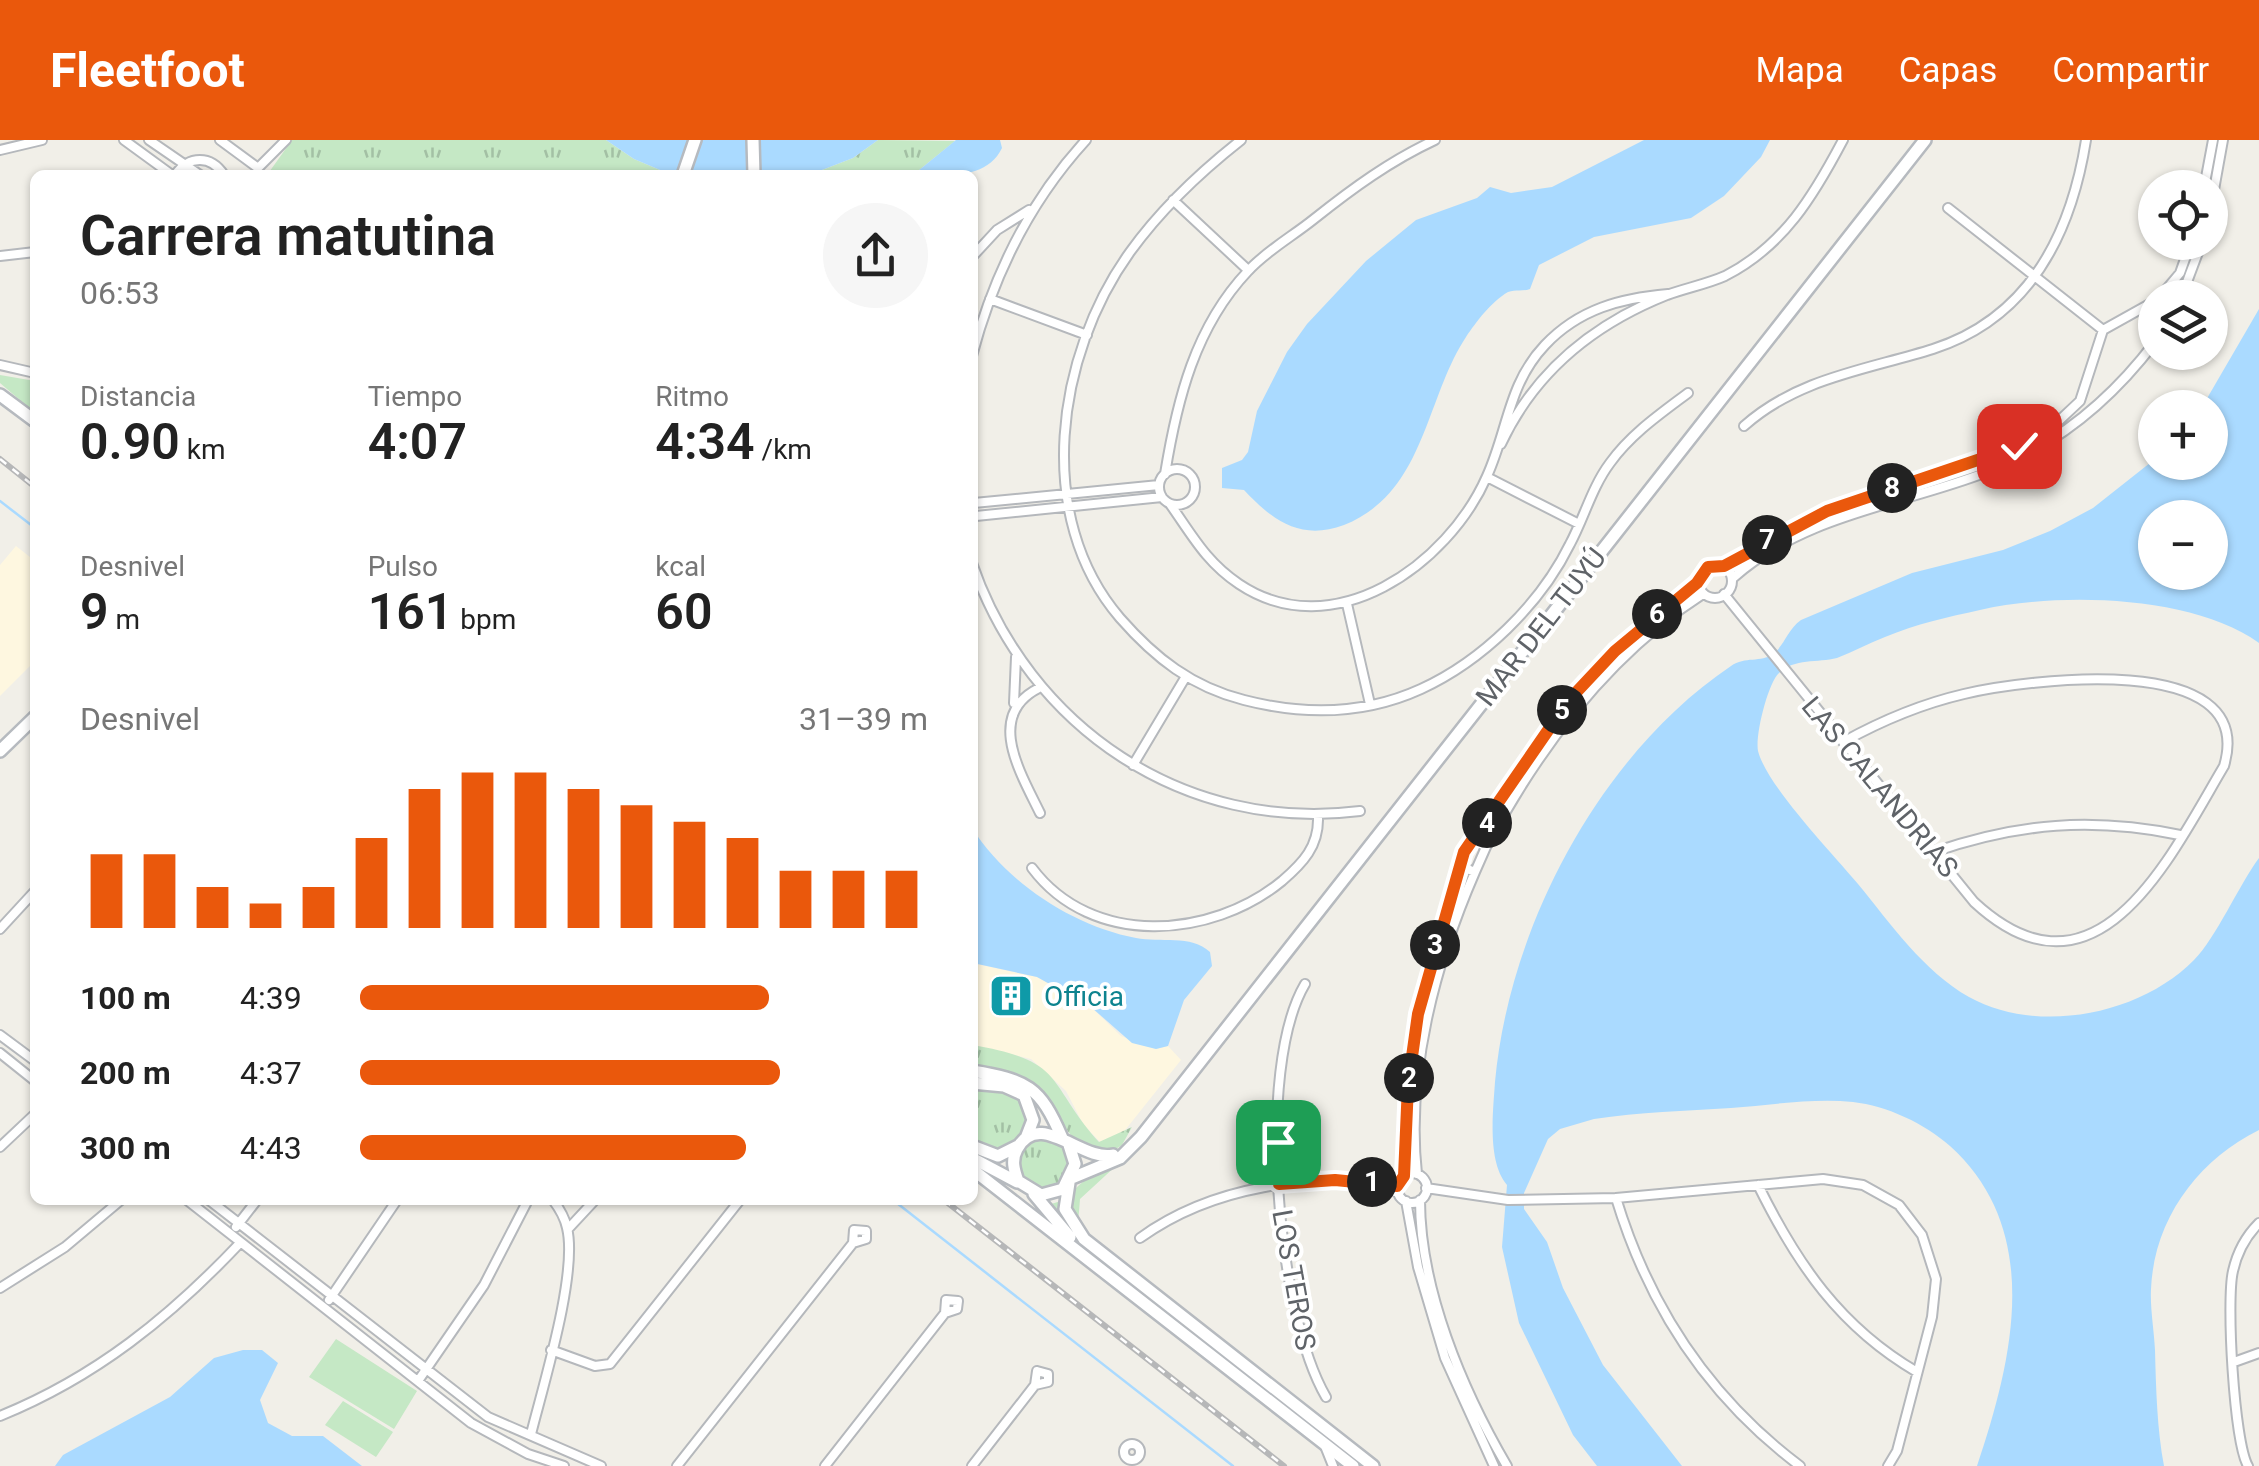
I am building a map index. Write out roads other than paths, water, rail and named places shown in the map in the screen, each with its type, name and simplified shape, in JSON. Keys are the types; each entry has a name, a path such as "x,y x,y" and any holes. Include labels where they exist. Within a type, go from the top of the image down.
{"street":[{"path":"0,150 42,140"},
{"path":"124,140 167,170"},
{"path":"149,140 193,170"},
{"path":"220,140 258,168 286,140"},
{"path":"685,170 694,140"},
{"path":"753,140 754,170"},
{"path":"978,333 1033,207 1086,140"},
{"path":"1241,140 1173,200 1128,255 1086,335 1066,426 1065,496 1086,564 1108,604 1136,636 1185,678 1234,698 1297,711 1326,712 1419,690 1443,678 1501,634 1546,584 1609,463 1632,437 1688,393"},
{"path":"1435,140 1369,175 1248,270 1219,310 1189,368 1168,446 1166,474 1159,485 1162,497 1196,547 1243,587 1278,602 1347,604 1415,567 1454,528 1487,477 1522,372 1562,329 1609,303 1668,294"},
{"name":"MAR DEL TUYÚ","path":"1156,1114 1925,140"},
{"path":"1744,426 1771,402 1805,387 1932,350 1968,334 2005,309 2049,260 2069,218 2086,140"},
{"path":"2207,170 2213,140"},
{"path":"2218,170 2223,140"},
{"path":"1491,466 1529,396 1562,359 1616,318 1668,294 1725,276 1781,235 1814,194 1841,143"},
{"path":"179,170 184,164 207,160 218,170"},
{"path":"1173,200 1248,270"},
{"path":"978,251 997,230 1033,207"},
{"path":"1948,208 2102,330"},
{"path":"997,230 1009,235 1013,248"},
{"path":"0,256 30,253"},
{"path":"990,299 1086,335"},
{"path":"1609,303 1616,318"},
{"path":"1397,1186 1404,1176 1408,1085 1418,1014 1464,852 1476,841 1569,700 1615,651 1697,583 1708,567 1724,566 1788,529 1871,494 2019,446 2069,416 2091,378 2094,348 2102,330 2138,311"},
{"path":"1426,1188 1418,1174 1418,1084 1447,942 1486,847 1550,743 1577,708 1641,642 1703,594 1724,594 1733,578 1790,540 1874,504 1986,473 2024,456 2079,423 2138,361"},
{"path":"0,366 30,372"},
{"path":"2091,378 2114,388"},
{"path":"1514,388 1529,396"},
{"path":"0,395 30,417"},
{"path":"1168,446 1181,470 1194,483 1185,528"},
{"path":"2019,446 2024,456"},
{"path":"1166,474 1181,470"},
{"path":"1487,477 1579,524"},
{"path":"978,502 1159,485"},
{"path":"1871,494 1874,504"},
{"path":"978,519 1162,497"},
{"path":"1170,504 1188,500"},
{"path":"1724,566 1733,578"},
{"path":"978,581 985,600 1039,688 1092,736 1133,764 1216,802 1318,817 1360,812"},
{"path":"1697,583 1703,594"},
{"name":"LAS CALANDRIAS","path":"1724,594 1974,902 1998,922 2032,936 2064,939 2098,931 2130,911 2180,835"},
{"path":"1347,604 1370,704"},
{"path":"1015,652 1018,676 1013,707 1014,756 1040,813"},
{"path":"1133,764 1185,678"},
{"path":"1843,742 1922,706 2000,686 2110,680 2192,693 2220,714 2228,754 2180,835 2119,824 2037,824 1934,852"},
{"path":"1013,707 1039,688"},
{"path":"1569,700 1577,708"},
{"path":"0,741 30,713"},
{"path":"0,751 30,722"},
{"path":"1032,868 1060,897 1106,917 1154,927 1200,924 1262,897 1298,867 1314,845 1318,817"},
{"path":"1476,841 1486,847"},
{"path":"1462,868 1475,872"},
{"path":"0,930 30,897"},
{"name":"LOS TEROS","path":"1305,984 1285,1038 1279,1184 1285,1254 1300,1336 1312,1374 1326,1396"},
{"path":"1418,1014 1429,1017"},
{"path":"0,1035 30,1057"},
{"path":"0,1054 30,1077"},
{"path":"978,1073 1030,1086 1044,1102 1076,1164 1065,1209 1084,1239 1374,1466"},
{"path":"978,1083 1004,1086 1024,1095 1034,1120 1014,1168 1024,1188 1049,1194 1120,1158 1156,1114"},
{"path":"978,1148 998,1156 1044,1133 1108,1156 1122,1150 1156,1114"},
{"path":"0,1147 30,1119"},
{"path":"978,1161 1046,1205 1099,1266"},
{"path":"978,1173 1353,1466"},
{"path":"1404,1176 1418,1174"},
{"path":"1140,1238 1198,1206 1279,1184 1335,1180 1397,1186"},
{"path":"1426,1188 1524,1200 1616,1198 1845,1180 1882,1194 1912,1220 1930,1250 1936,1279 1932,1317 1900,1441 1888,1466"},
{"path":"1758,1185 1794,1257 1830,1302 1868,1339 1917,1372"},
{"path":"1397,1186 1406,1201 1418,1267 1445,1358 1494,1466"},
{"path":"1426,1188 1420,1200 1428,1260 1456,1354 1507,1466"},
{"path":"1616,1198 1640,1270 1679,1340 1733,1408 1800,1466"},
{"path":"1406,1201 1420,1200"},
{"path":"0,1288 66,1248 115,1205"},
{"path":"192,1205 471,1423 528,1454 564,1466"},
{"path":"215,1205 488,1417 601,1466"},
{"path":"230,1234 253,1205"},
{"path":"324,1306 394,1205"},
{"path":"418,1381 484,1285 525,1205"},
{"path":"527,1433 552,1350 568,1230 556,1205"},
{"path":"568,1230 590,1205"},
{"path":"552,1350 594,1366 610,1364 736,1205"},
{"path":"2248,1466 2238,1434 2233,1270 2259,1223"},
{"path":"0,1416 45,1396 119,1354 253,1236"},
{"path":"677,1466 853,1243"},
{"path":"825,1466 945,1313"},
{"path":"1445,1358 1456,1354"},
{"path":"2234,1362 2259,1354"},
{"path":"972,1466 1035,1384"},
{"path":"516,1448 515,1437 527,1433"},
{"path":"543,1459 550,1449 545,1440"},
{"path":"1323,1442 1333,1466"},
{"path":"526,1466 528,1454"}],"water":[{"path":"606,140 878,140 853,158 822,170 660,170 634,159"},
{"path":"956,140 1000,140 1002,148 995,159 977,170 919,170"},
{"path":"1644,140 1770,140 1761,157 1724,196 1691,218 1594,237 1539,265 1530,289 1508,292 1496,301 1470,331 1452,362 1407,468 1371,510 1344,525 1314,531 1277,519 1244,490 1222,488 1222,468 1242,460 1248,452 1257,411 1287,352 1307,324 1366,261 1416,220 1477,198 1490,187 1511,193 1552,187"},
{"path":"2259,309 2259,643 2199,615 2124,602 2047,601 1980,610 1908,628 1837,658 1785,668 1767,698 1758,751 1787,801 1909,946 1952,986 1996,1009 2025,1015 2087,1013 2146,994 2194,960 2259,858 2259,1130 2217,1158 2183,1194 2170,1216 2154,1263 2151,1296 2164,1466 1977,1466 2009,1340 2009,1256 1999,1217 1980,1180 1950,1146 1929,1130 1879,1107 1823,1101 1594,1119 1560,1129 1548,1139 1524,1193 1524,1209 1547,1242 1563,1288 1603,1365 1682,1466 1597,1466 1573,1435 1519,1323 1502,1247 1507,1185 1496,1163 1493,1136 1495,1082 1519,964 1541,905 1569,849 1602,795 1641,746 1684,703 1731,666 1773,654 1801,620 1912,573 2003,550 2093,508 2138,472 2138,480 2228,480 2228,390 2212,390 2224,370 2228,370 2228,362"},
{"path":"978,836 1023,884 1066,912 1112,932 1194,943 1210,952 1212,966 1184,1000 1168,1046 1156,1049 1132,1043 1091,1007 1037,977 978,964"},
{"path":"243,1350 262,1350 278,1363 260,1400 268,1423 292,1436 323,1436 362,1466 55,1466 63,1455 170,1397 214,1358"}],"waterway":[{"path":"0,501 30,524"},
{"path":"899,1205 1233,1466"}],"railway":[{"path":"0,459 30,483"},
{"path":"950,1205 1284,1466"}],"place":[{"name":"Officia","path":"1011,996"}]}
